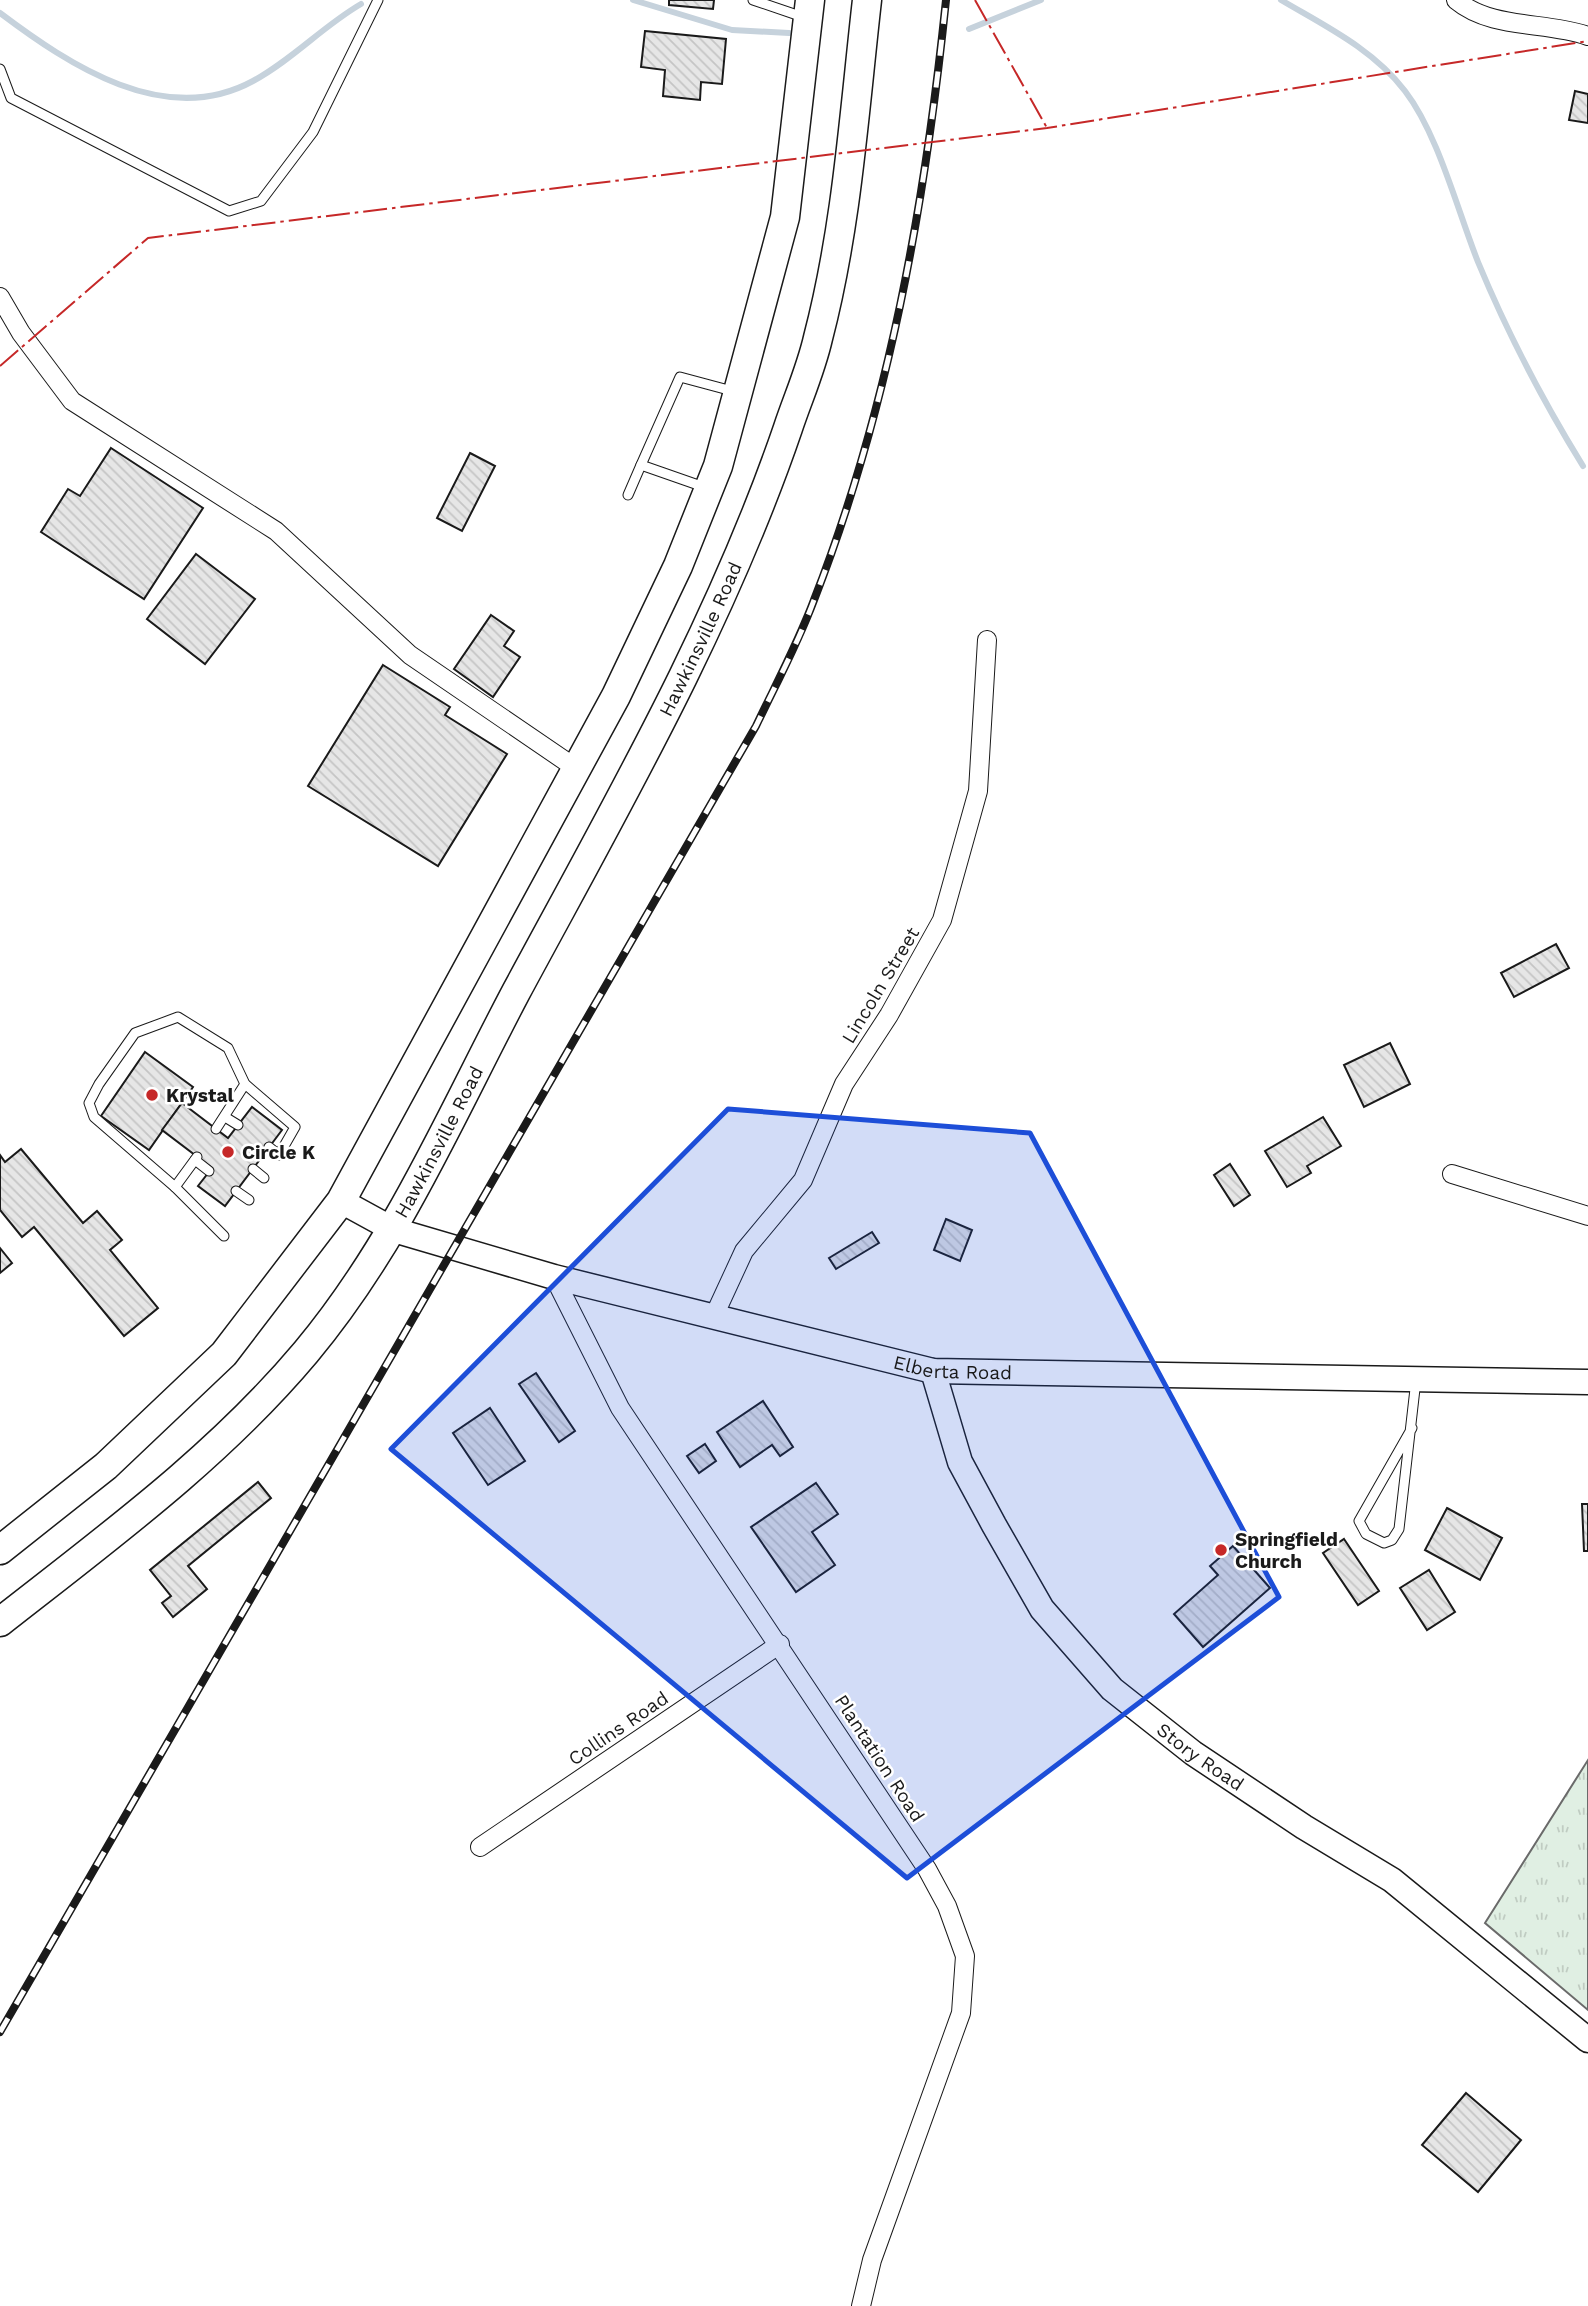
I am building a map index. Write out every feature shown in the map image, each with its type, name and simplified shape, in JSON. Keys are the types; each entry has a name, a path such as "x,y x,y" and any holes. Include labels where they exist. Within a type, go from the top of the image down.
{"main road":[{"name":"Hawkinsville Road","path":"0,1622 179,1481 269,1395 351,1294 394,1230 426,1172 472,1075 662,720 728,588 762,503 818,340 845,218 867,0"},
{"path":"0,1550 106,1466 224,1354 341,1201 616,696 678,566 709,488 738,392 785,217 809,10"}],"street":[{"path":"1456,0 1469,11 1588,36"},
{"path":"0,297 21,333 72,401 276,531 410,655 577,769"},
{"name":"Lincoln Street","path":"714,1316 744,1251 803,1180 844,1084 889,1015 942,920 978,790 987,640"},
{"path":"1452,1174 1588,1216"},
{"name":"Elberta Road","path":"341,1201 394,1230 554,1277 933,1371 1588,1382"},
{"name":"Plantation Road","path":"554,1277 620,1408 780,1644 927,1869 947,1906 965,1956 961,2013 872,2260 861,2306"},
{"name":"Story Road","path":"933,1371 960,1462 994,1525 1042,1609 1112,1689 1204,1760 1304,1827 1392,1880 1588,2040"},
{"name":"Collins Road","path":"480,1847 780,1644"}],"lane":[{"path":"0,69 11,98 229,211 261,201 313,132 378,0"},
{"path":"753,0 809,10"},
{"path":"628,495 680,377 738,392"},
{"path":"641,465 709,488"},
{"path":"223,1236 175,1187 109,1133 94,1117 89,1103 135,1033 178,1017 228,1048 245,1084 295,1127 279,1154 269,1147"},
{"path":"216,1129 245,1084"},
{"path":"225,1116 238,1125"},
{"path":"175,1187 196,1158 209,1171"},
{"path":"253,1169 264,1178"},
{"path":"236,1191 249,1200"},
{"path":"1412,1428 1359,1521 1366,1534 1384,1543 1392,1539 1399,1529 1412,1428 1416,1379"}],"highlighted area":[{"path":"728,1109 1030,1133 1279,1597 907,1878 391,1449"}],"green space":[{"path":"1588,1760 1588,2010 1485,1923"}],"building":[{"path":"669,0 714,0 713,9 669,5"},
{"path":"645,31 726,39 722,84 701,82 700,100 663,96 665,70 641,67"},
{"path":"1575,91 1588,94 1588,123 1569,120"},
{"path":"111,448 203,508 144,599 41,532 68,489 80,496"},
{"path":"470,453 495,466 462,531 437,518"},
{"path":"196,554 255,599 205,664 147,619"},
{"path":"491,615 514,631 504,646 520,657 493,697 454,669"},
{"path":"383,665 450,707 445,715 507,754 438,866 308,786"},
{"path":"1556,944 1569,968 1514,997 1501,973"},
{"path":"1390,1043 1410,1084 1364,1107 1344,1065"},
{"name":"Krystal","path":"145,1052 193,1087 149,1150 101,1116"},
{"name":"Circle K","path":"182,1103 228,1138 252,1107 282,1130 225,1206 198,1186 212,1168 162,1130"},
{"path":"1323,1117 1341,1146 1307,1166 1311,1173 1287,1187 1265,1151"},
{"path":"21,1149 83,1223 97,1211 122,1240 110,1250 158,1308 124,1336 34,1227 22,1237 0,1210 0,1155 5,1162"},
{"path":"1230,1164 1250,1195 1234,1206 1214,1175"},
{"path":"946,1219 972,1230 960,1261 934,1250"},
{"path":"872,1232 879,1243 836,1269 829,1258"},
{"path":"0,1248 12,1263 0,1273"},
{"path":"536,1373 575,1431 559,1442 519,1384"},
{"path":"763,1401 793,1447 780,1456 772,1445 740,1467 717,1432"},
{"path":"490,1408 525,1461 488,1485 453,1433"},
{"path":"705,1444 716,1461 699,1473 687,1456"},
{"path":"258,1482 271,1498 188,1566 207,1589 173,1617 162,1603 171,1596 150,1570"},
{"path":"816,1483 838,1514 812,1532 835,1565 796,1592 751,1527"},
{"path":"1582,1504 1588,1504 1588,1551 1584,1551"},
{"path":"1447,1508 1502,1538 1480,1580 1425,1550"},
{"path":"1344,1539 1379,1591 1358,1605 1323,1553"},
{"path":"1233,1546 1270,1588 1203,1647 1174,1614 1218,1575 1210,1566"},
{"path":"1429,1570 1455,1612 1427,1630 1400,1588"},
{"path":"1466,2093 1521,2140 1478,2192 1422,2145"}],"waterway":[{"path":"633,0 732,30 789,33"},
{"path":"969,29 1041,0"},
{"path":"1281,0 1331,29 1378,63 1405,91 1417,109 1437,150 1478,262 1513,340 1583,466"},
{"path":"0,13 87,70 152,94 186,98 220,94 253,81 361,4"}],"railway":[{"path":"0,2032 756,726 794,648 840,527 883,380 915,229 946,0"}],"power":[{"path":"975,0 1047,128"},
{"path":"0,366 148,238 1047,128 1588,41"}],"place":[{"name":"Krystal","path":"152,1095"},
{"name":"Circle K","path":"228,1152"},
{"name":"Springfield Church","path":"1221,1550"}]}
